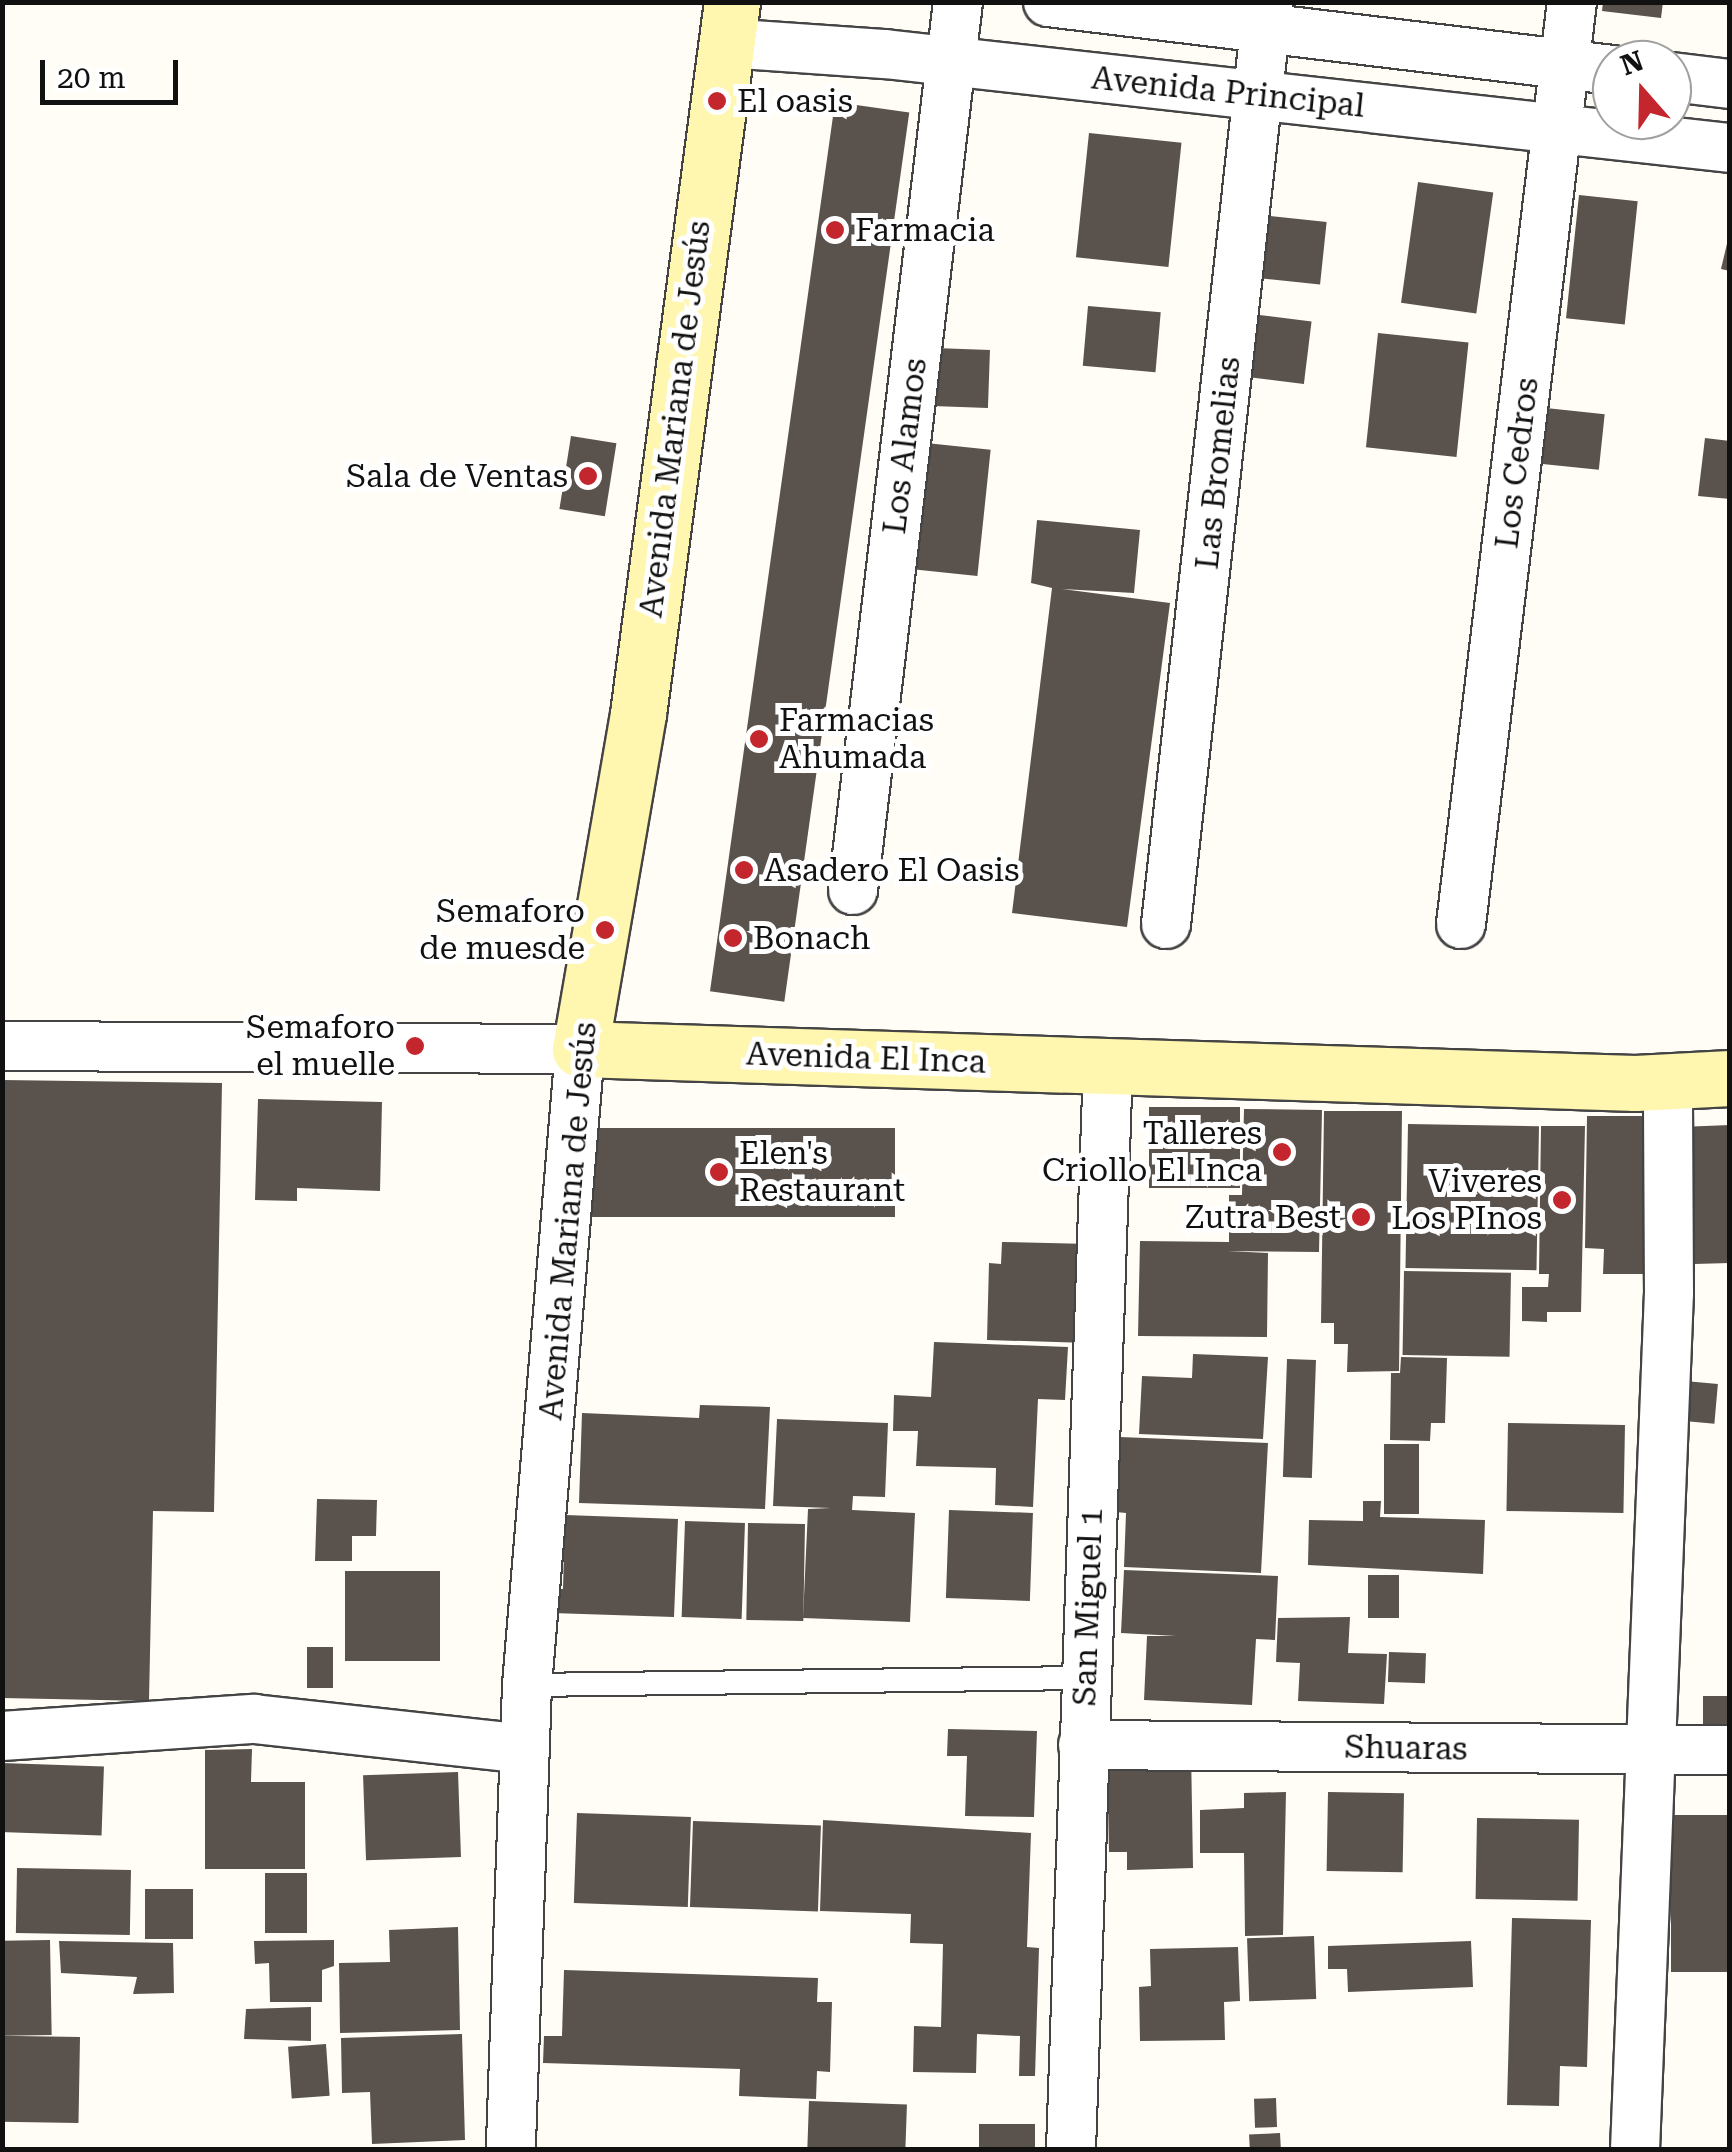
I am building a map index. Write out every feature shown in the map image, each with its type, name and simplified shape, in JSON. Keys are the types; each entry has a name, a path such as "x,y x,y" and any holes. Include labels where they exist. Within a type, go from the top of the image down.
{"street":[{"name":"Los Alamos","path":"853,890 958,2"},
{"name":"Avenida Principal","path":"1048,2 1267,16 1592,67"},
{"name":"Los Cedros","path":"1462,924 1572,2"},
{"name":"Las Bromelias","path":"1166,924 1267,16"},
{"name":"Avenida Principal","path":"729,22 951,61 1730,148"},
{"name":"Avenida Mariana de Jesús","path":"510,2150 527,1685 580,1049 638,714 729,22"},
{"path":"1692,79 1730,84"},
{"name":"Avenida El Inca","path":"2,1046 580,1049 1668,1081 1730,1078"},
{"name":"San Miguel 1","path":"1070,2150 1108,1065"},
{"path":"1635,2150 1669,1294 1668,1081"},
{"path":"2,1736 254,1719 524,1749"},
{"name":"Shuaras","path":"1083,1745 1730,1750"}],"lane":[{"path":"527,1685 1085,1678"}],"building":[{"path":"1603,2 1663,2 1661,18 1602,11"},
{"path":"835,102 909,112 784,1002 710,991"},
{"path":"1089,133 1181,143 1168,267 1076,257"},
{"path":"1418,182 1493,193 1476,313 1401,303"},
{"path":"1579,195 1638,201 1625,324 1566,318"},
{"path":"1261,215 1327,222 1320,285 1254,278"},
{"path":"1730,231 1730,271 1721,269"},
{"path":"1088,306 1161,312 1155,372 1083,366"},
{"path":"1251,314 1312,321 1304,384 1243,377"},
{"path":"1378,333 1469,343 1456,457 1366,447"},
{"path":"935,348 990,350 988,408 933,406"},
{"path":"1546,408 1605,414 1599,470 1540,464"},
{"name":"Sala de Ventas","path":"571,436 616,443 605,516 559,509"},
{"path":"1705,438 1730,441 1730,499 1698,496"},
{"path":"926,443 991,450 977,576 913,569"},
{"path":"1037,520 1140,530 1134,593 1062,589 1170,603 1127,927 1012,913 1052,588 1031,583"},
{"path":"2,1080 222,1083 214,1512 153,1511 149,1701 2,1698"},
{"path":"258,1099 382,1102 380,1191 297,1188 297,1201 255,1200"},
{"path":"1149,1107 1240,1107 1240,1188 1149,1188"},
{"path":"1244,1109 1322,1110 1319,1252 1227,1251 1268,1253 1267,1337 1138,1336 1140,1241 1229,1242 1229,1195 1242,1195"},
{"name":"Zutra Best","path":"1324,1111 1402,1111 1399,1371 1347,1372 1348,1344 1334,1344 1334,1323 1321,1323"},
{"path":"1587,1116 1658,1116 1657,1274 1603,1274 1604,1249 1585,1248"},
{"path":"1408,1124 1539,1126 1536,1270 1405,1268"},
{"path":"1730,1125 1730,1263 1694,1264 1691,1154 1680,1127"},
{"name":"Viveres Los PInos","path":"1541,1126 1585,1126 1581,1312 1547,1312 1547,1322 1522,1321 1522,1287 1548,1287 1549,1274 1539,1274"},
{"path":"582,1128 895,1128 895,1217 582,1217"},
{"path":"1002,1242 1090,1244 1088,1343 987,1340 989,1263 1001,1264"},
{"path":"1404,1271 1511,1273 1510,1357 1403,1355"},
{"path":"934,1342 1068,1347 1065,1400 1038,1399 1033,1507 995,1505 996,1468 916,1466 918,1431 893,1431 894,1395 931,1397"},
{"path":"1193,1354 1268,1357 1263,1439 1139,1434 1142,1376 1192,1378"},
{"path":"1401,1357 1447,1358 1445,1423 1431,1423 1430,1441 1390,1440 1391,1373 1400,1373"},
{"path":"1287,1359 1316,1360 1312,1478 1283,1477"},
{"path":"1685,1381 1718,1384 1714,1424 1682,1421"},
{"path":"700,1405 770,1407 765,1509 579,1503 582,1413 699,1418"},
{"path":"777,1419 888,1423 885,1497 853,1496 852,1510 915,1513 910,1622 803,1618 808,1509 831,1508 773,1506"},
{"path":"1508,1423 1625,1425 1623,1513 1506,1511"},
{"path":"1120,1437 1268,1443 1261,1573 1124,1567 1126,1513 1116,1512"},
{"path":"1384,1444 1419,1444 1419,1514 1384,1514"},
{"path":"317,1499 377,1500 376,1536 352,1536 352,1561 315,1561"},
{"path":"1363,1501 1381,1501 1380,1517 1485,1520 1483,1574 1308,1565 1309,1520 1363,1521"},
{"path":"949,1510 1033,1513 1030,1601 946,1598"},
{"path":"565,1515 678,1519 674,1617 552,1613 553,1589 563,1589"},
{"path":"685,1521 745,1523 742,1619 682,1617"},
{"path":"748,1523 805,1524 803,1621 746,1620"},
{"path":"1124,1570 1278,1576 1275,1640 1256,1639 1252,1705 1144,1700 1147,1636 1176,1636 1121,1633"},
{"path":"345,1571 440,1571 440,1661 345,1661"},
{"path":"1368,1575 1399,1575 1399,1618 1368,1618"},
{"path":"1350,1617 1348,1653 1387,1654 1384,1704 1298,1701 1300,1663 1276,1662 1278,1618"},
{"path":"307,1647 333,1647 333,1688 307,1688"},
{"path":"1389,1652 1426,1653 1425,1683 1388,1682"},
{"path":"1703,1696 1730,1696 1730,1725 1703,1725"},
{"path":"948,1729 1037,1731 1034,1817 965,1816 967,1756 947,1756"},
{"path":"252,1749 251,1782 305,1782 305,1869 205,1869 205,1750"},
{"path":"1191,1749 1193,1868 1127,1870 1127,1852 1109,1852 1107,1750"},
{"path":"2,1763 104,1767 102,1836 2,1832"},
{"path":"458,1772 461,1857 366,1860 363,1775"},
{"path":"1286,1792 1283,1935 1245,1936 1244,1853 1200,1853 1200,1810 1244,1808 1244,1793"},
{"path":"1328,1792 1404,1793 1403,1872 1327,1871"},
{"path":"577,1813 691,1817 688,1907 574,1903"},
{"path":"1671,1815 1730,1815 1730,1972 1671,1972"},
{"path":"1477,1818 1579,1820 1578,1901 1476,1899"},
{"path":"823,1820 1031,1833 1027,1947 1039,1948 1035,2076 1019,2076 1020,2036 977,2034 976,2073 913,2072 914,2026 941,2027 943,1944 910,1943 911,1914 820,1911"},
{"path":"693,1821 821,1825 818,1911 690,1907"},
{"path":"17,1868 131,1870 130,1935 16,1933"},
{"path":"265,1873 307,1873 307,1933 265,1933"},
{"path":"145,1889 193,1889 193,1939 145,1939"},
{"path":"1512,1918 1591,1920 1587,2067 1560,2066 1559,2106 1507,2105"},
{"path":"458,1927 460,2030 340,2033 339,1963 390,1962 389,1930"},
{"path":"1314,1936 1316,1999 1249,2001 1247,1938"},
{"path":"50,1940 52,2035 4,2036 2,1941"},
{"path":"334,1940 334,1966 322,1970 322,2002 270,2002 269,1963 255,1964 254,1941"},
{"path":"59,1941 173,1943 174,1993 133,1994 137,1977 61,1973"},
{"path":"1471,1941 1473,1987 1348,1992 1347,1969 1328,1969 1328,1946"},
{"path":"1238,1947 1240,2001 1224,2002 1225,2040 1140,2041 1139,1987 1151,1986 1150,1949"},
{"path":"564,1970 818,1978 817,2002 832,2002 830,2072 817,2071 816,2099 739,2096 740,2069 543,2063 544,2036 562,2036"},
{"path":"311,2007 311,2041 244,2039 246,2009"},
{"path":"462,2034 465,2140 372,2144 370,2092 342,2093 341,2038"},
{"path":"2,2036 80,2037 78,2123 2,2122"},
{"path":"326,2044 330,2096 292,2099 288,2047"},
{"path":"1276,2098 1277,2127 1255,2128 1254,2099"},
{"path":"809,2101 907,2104 905,2150 807,2150"},
{"path":"979,2124 1035,2124 1035,2150 979,2150"},
{"path":"1280,2133 1281,2150 1250,2150 1249,2135"}],"place":[{"name":"El oasis","path":"717,101"},
{"name":"Farmacia","path":"835,230"},
{"name":"Sala de Ventas","path":"588,476"},
{"name":"Farmacias Ahumada","path":"759,739"},
{"name":"Asadero El Oasis","path":"744,870"},
{"name":"Semaforo de muesde","path":"605,930"},
{"name":"Bonach","path":"733,938"},
{"name":"Semaforo el muelle","path":"415,1046"},
{"name":"Talleres Criollo El Inca","path":"1282,1152"},
{"name":"Elen's Restaurant","path":"719,1172"},
{"name":"Viveres Los PInos","path":"1562,1200"},
{"name":"Zutra Best","path":"1361,1217"}]}
